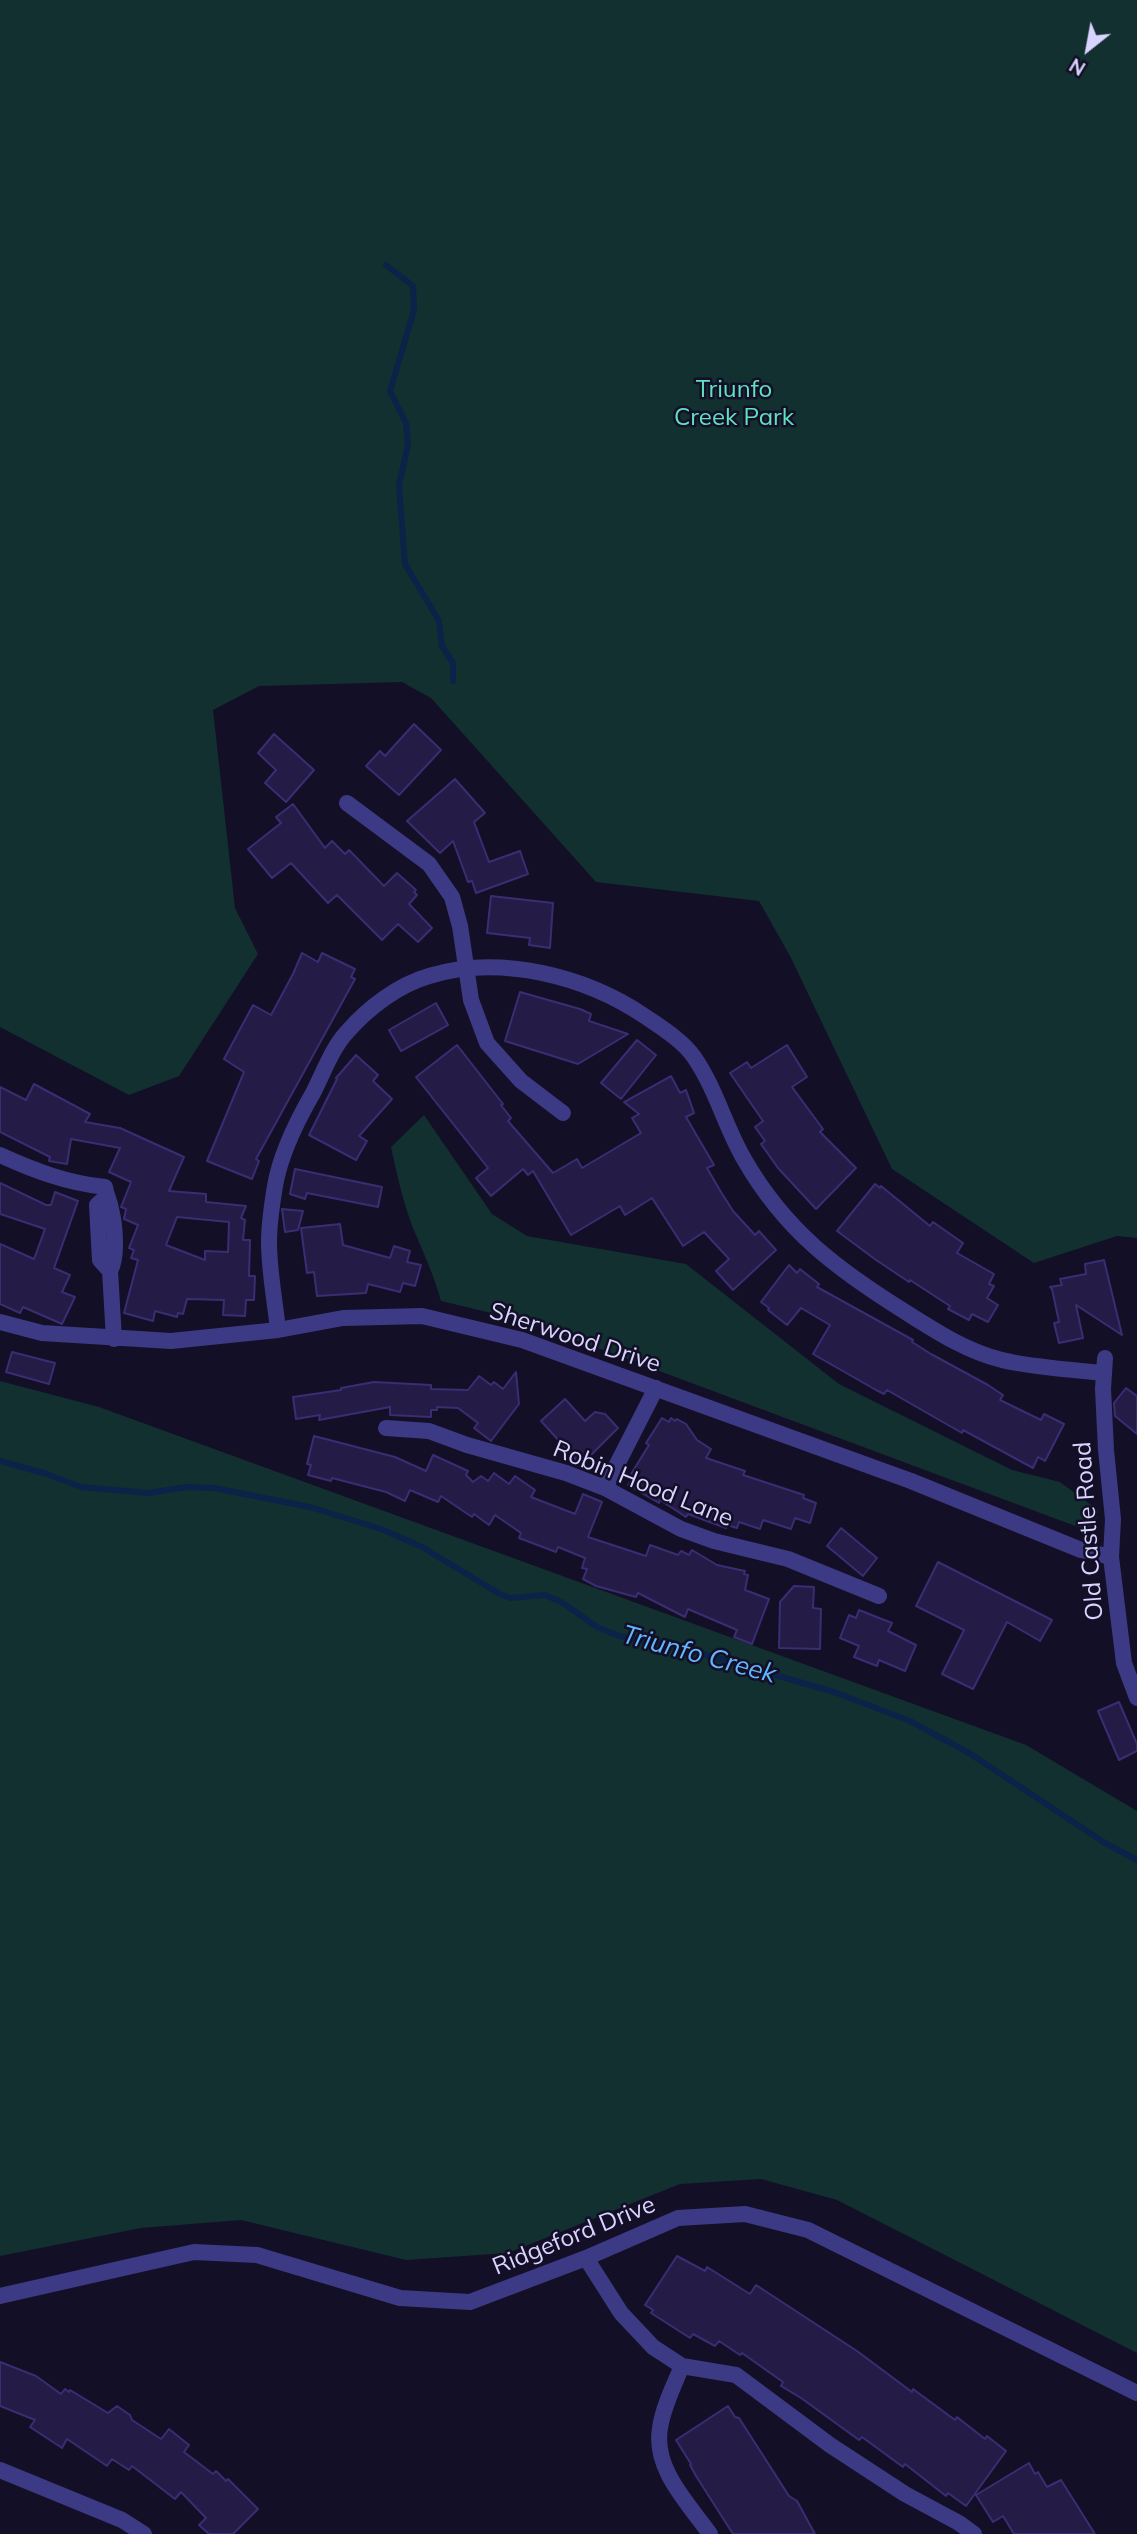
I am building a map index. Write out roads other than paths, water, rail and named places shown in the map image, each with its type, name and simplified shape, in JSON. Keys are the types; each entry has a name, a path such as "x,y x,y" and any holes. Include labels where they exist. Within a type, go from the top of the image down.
{"street":[{"path":"347,803 429,864 452,897 460,926 471,1000 487,1043 521,1081 563,1113"},
{"name":"Old Castle Road","path":"466,969 508,968 564,978 598,991 644,1015 693,1055 715,1093 743,1158 778,1211 813,1248 869,1289 937,1332 979,1353 1029,1365 1104,1365 1106,1450 1113,1519 1111,1557 1129,1640 1124,1663 1137,1698"},
{"path":"278,1330 269,1242 275,1182 297,1121 345,1034 386,997 428,976 466,969"},
{"path":"0,1155 33,1170 106,1192 111,1207 116,1262 110,1270 114,1339"},
{"name":"Sherwood Drive","path":"0,1322 42,1334 171,1341 278,1330 343,1318 422,1316 522,1340 911,1481 1081,1550 1111,1557"},
{"path":"605,1488 656,1388"},
{"name":"Robin Hood Lane","path":"386,1428 429,1431 605,1488 681,1529 714,1541 788,1559 879,1597"},
{"name":"Ridgeford Drive","path":"0,2296 194,2252 257,2255 400,2298 470,2302 586,2258 678,2218 745,2214 808,2231 1137,2393"},
{"path":"586,2258 621,2313 653,2347 682,2366 737,2375 830,2445 905,2494 974,2534"},
{"path":"682,2366 660,2427 659,2447 668,2476 709,2534"},
{"path":"0,2470 122,2520 144,2534"}],"waterway":[{"path":"386,265 413,286 414,310 390,391 406,423 408,445 399,485 405,564 439,621 442,646 453,663 453,681"},
{"name":"Triunfo Creek","path":"0,1461 81,1487 148,1493 187,1487 214,1488 310,1507 381,1529 422,1547 510,1598 545,1595 563,1603 597,1627 619,1636 679,1647 837,1693 910,1721 969,1753 1105,1843 1137,1860"}],"park label":[{"name":"Triunfo Creek Park","path":"734,404"}]}
